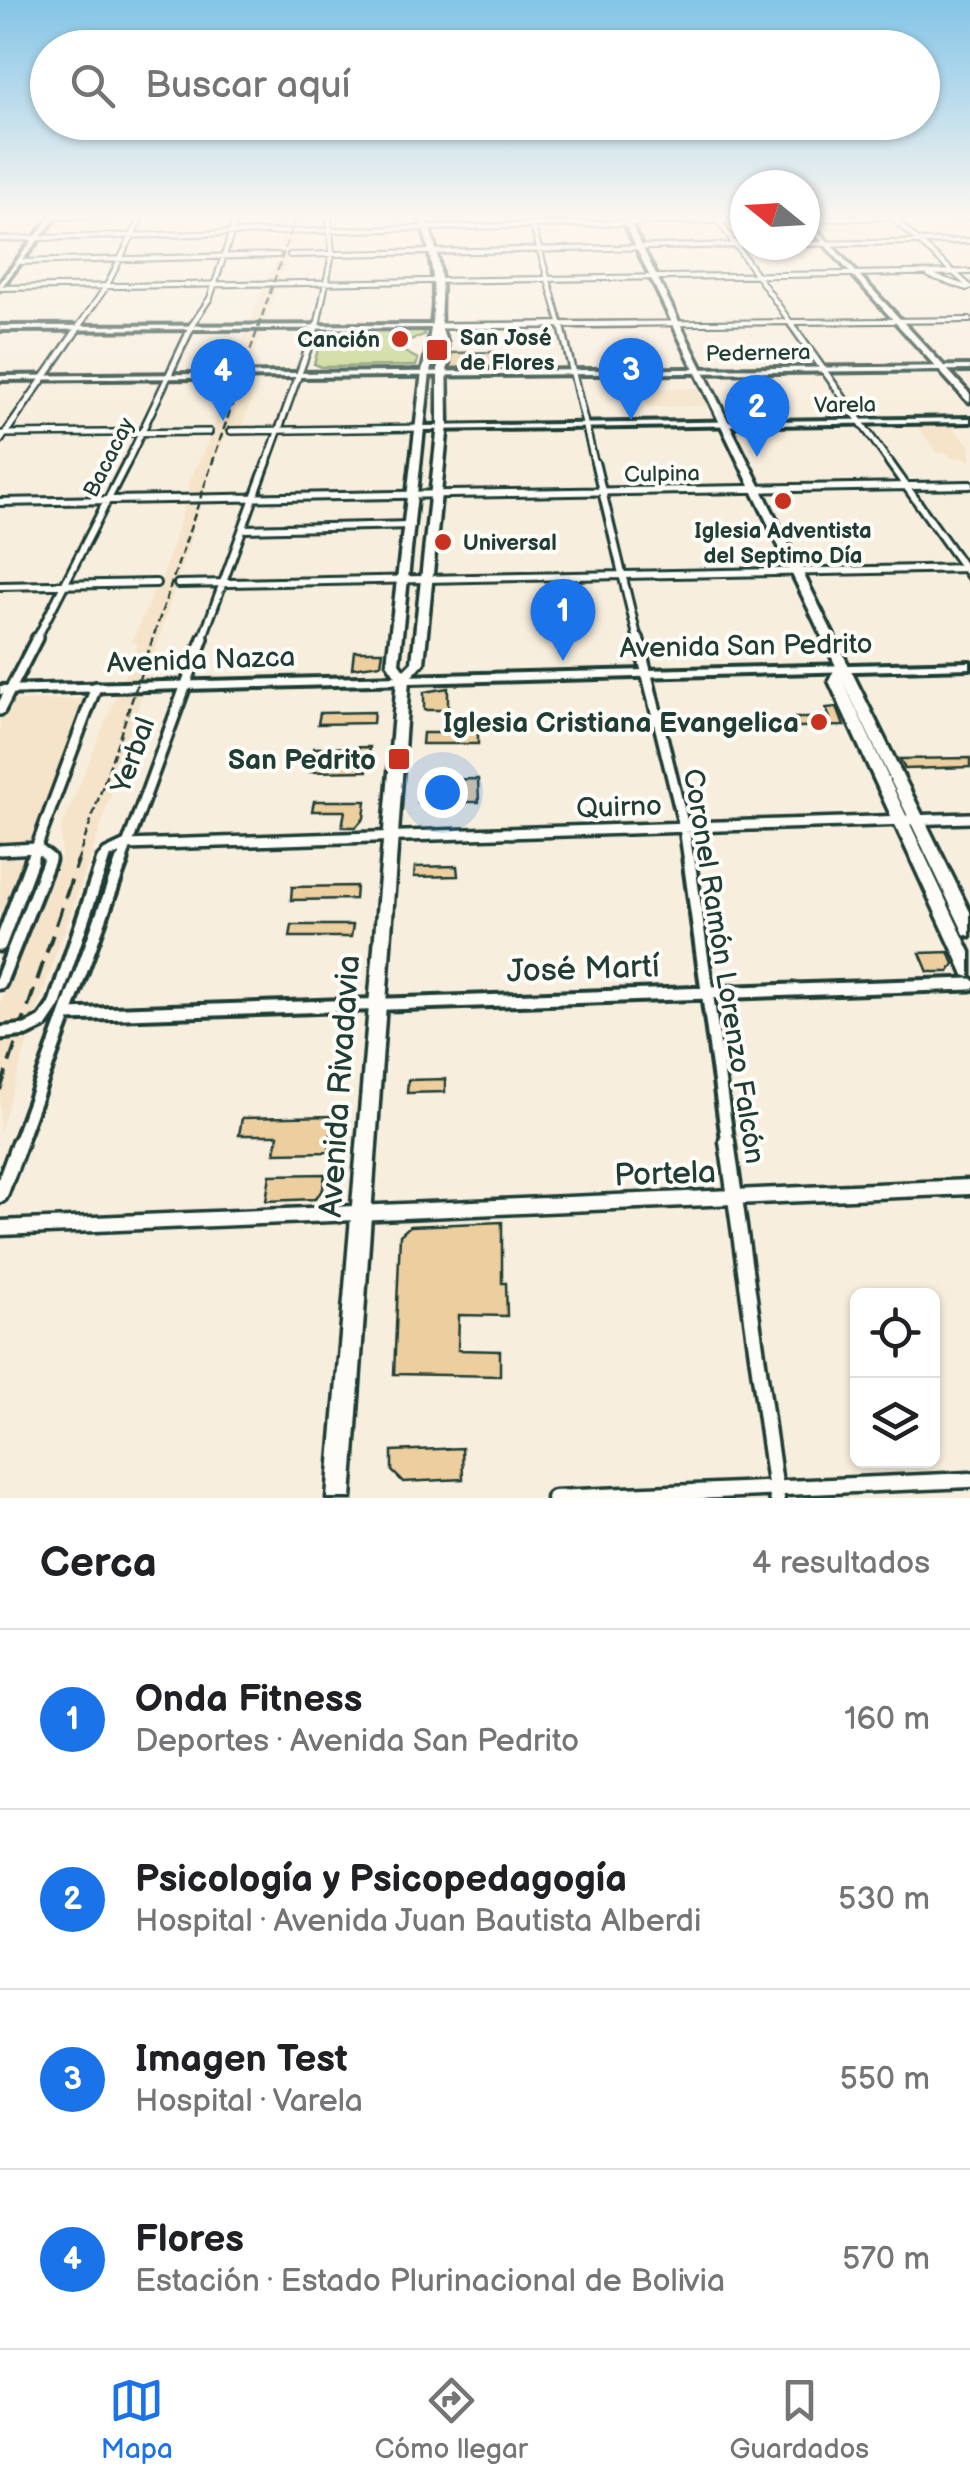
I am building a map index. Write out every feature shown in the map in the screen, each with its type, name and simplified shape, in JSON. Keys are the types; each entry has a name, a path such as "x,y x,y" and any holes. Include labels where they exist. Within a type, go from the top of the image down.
{"main road":[{"name":"Avenida Rivadavia","path":"340,1498 403,678 393,663 412,525 426,372 437,328 438,286"},
{"path":"660,286 970,929"},
{"path":"869,286 970,398"},
{"name":"Avenida Rivadavia","path":"403,678 418,663 436,494 443,342 437,328"},
{"path":"841,668 835,681 970,970"}],"street":[{"name":"Bacacay","path":"0,710 5,690 142,433 166,376 213,286"},
{"path":"0,288 218,286"},
{"name":"Yerbal","path":"0,1195 280,430 317,325 326,286"},
{"name":"Coronel Ramón Lorenzo Falcón","path":"551,286 684,827 776,1493"},
{"path":"766,286 858,422 968,570"},
{"path":"1,437 106,287"},
{"path":"0,328 437,328 970,320"},
{"name":"Pedernera","path":"0,378 970,368"},
{"name":"Varela","path":"422,428 970,420"},
{"path":"231,431 422,428"},
{"path":"1,437 209,432"},
{"name":"Culpina","path":"0,502 970,485"},
{"path":"242,529 412,525"},
{"path":"178,584 968,570"},
{"path":"0,586 156,583"},
{"name":"Avenida San Pedrito","path":"403,678 970,665"},
{"name":"Avenida Nazca","path":"5,690 403,678"},
{"path":"0,946 96,687"},
{"name":"Quirno","path":"126,845 970,818"},
{"path":"0,1032 26,1030 50,1014 99,864 126,845"},
{"path":"0,850 37,848 47,853 49,864 0,983"},
{"name":"José Martí","path":"67,1014 970,984"},
{"name":"Portela","path":"0,1228 970,1187"},
{"path":"554,1498 776,1493 970,1480"}],"shaded area":[{"path":"278,286 246,377 254,378 251,402 242,426 229,427 213,465 98,836 43,992 0,1132 0,1003 61,858 61,829 138,643 132,642 155,588 159,588 190,488 187,487 218,414 213,408 222,398 263,287"},
{"path":"698,388 707,406 647,407 642,389"},
{"path":"948,423 970,445 970,462 937,453 916,424"},
{"path":"85,699 0,925 0,701"}],"green space":[{"path":"324,328 420,329 424,335 394,346 418,359 416,366 322,367 314,364"}],"building":[{"path":"495,352 499,366 451,368 451,353"},
{"path":"354,651 383,651 381,664 352,668"},
{"path":"448,688 448,710 424,710 424,692"},
{"name":"Iglesia Cristiana Evangelica","path":"837,707 844,726 798,727 795,718 830,718 826,708"},
{"path":"374,712 373,723 318,724 320,713"},
{"path":"423,733 478,733 478,744 422,744"},
{"path":"370,747 367,771 310,772 314,748"},
{"path":"970,758 970,767 905,769 900,759"},
{"path":"478,779 479,802 418,802 419,780"},
{"path":"314,801 366,801 364,818 356,827 342,827 345,811 312,811"},
{"path":"457,866 458,876 414,877 415,867"},
{"path":"356,886 355,899 291,900 292,887"},
{"path":"292,925 353,925 351,937 290,937"},
{"path":"949,952 954,964 949,972 928,972 920,953"},
{"path":"445,1079 445,1092 407,1093 408,1080"},
{"path":"333,1116 329,1152 275,1153 278,1135 239,1135 242,1118"},
{"path":"325,1174 323,1189 315,1199 266,1201 270,1175"},
{"path":"502,1222 502,1283 506,1283 507,1316 459,1315 458,1350 500,1351 500,1376 394,1374 400,1235 410,1226"},
{"path":"462,1448 463,1479 403,1482 392,1471 392,1451"}],"railway":[{"path":"77,862 272,286"},
{"path":"0,1090 78,860"}],"place":[{"name":"Canción","path":"400,339"},
{"name":"San José de Flores","path":"437,350"},
{"name":"Imagen Test","path":"631,420"},
{"name":"Flores","path":"223,421"},
{"name":"Psicología y Psicopedagogía","path":"757,457"},
{"name":"Iglesia Adventista del Septimo Día","path":"783,501"},
{"name":"Universal","path":"443,542"},
{"name":"Onda Fitness","path":"563,661"},
{"name":"Iglesia Cristiana Evangelica","path":"819,722"},
{"name":"San Pedrito","path":"399,759"}]}
